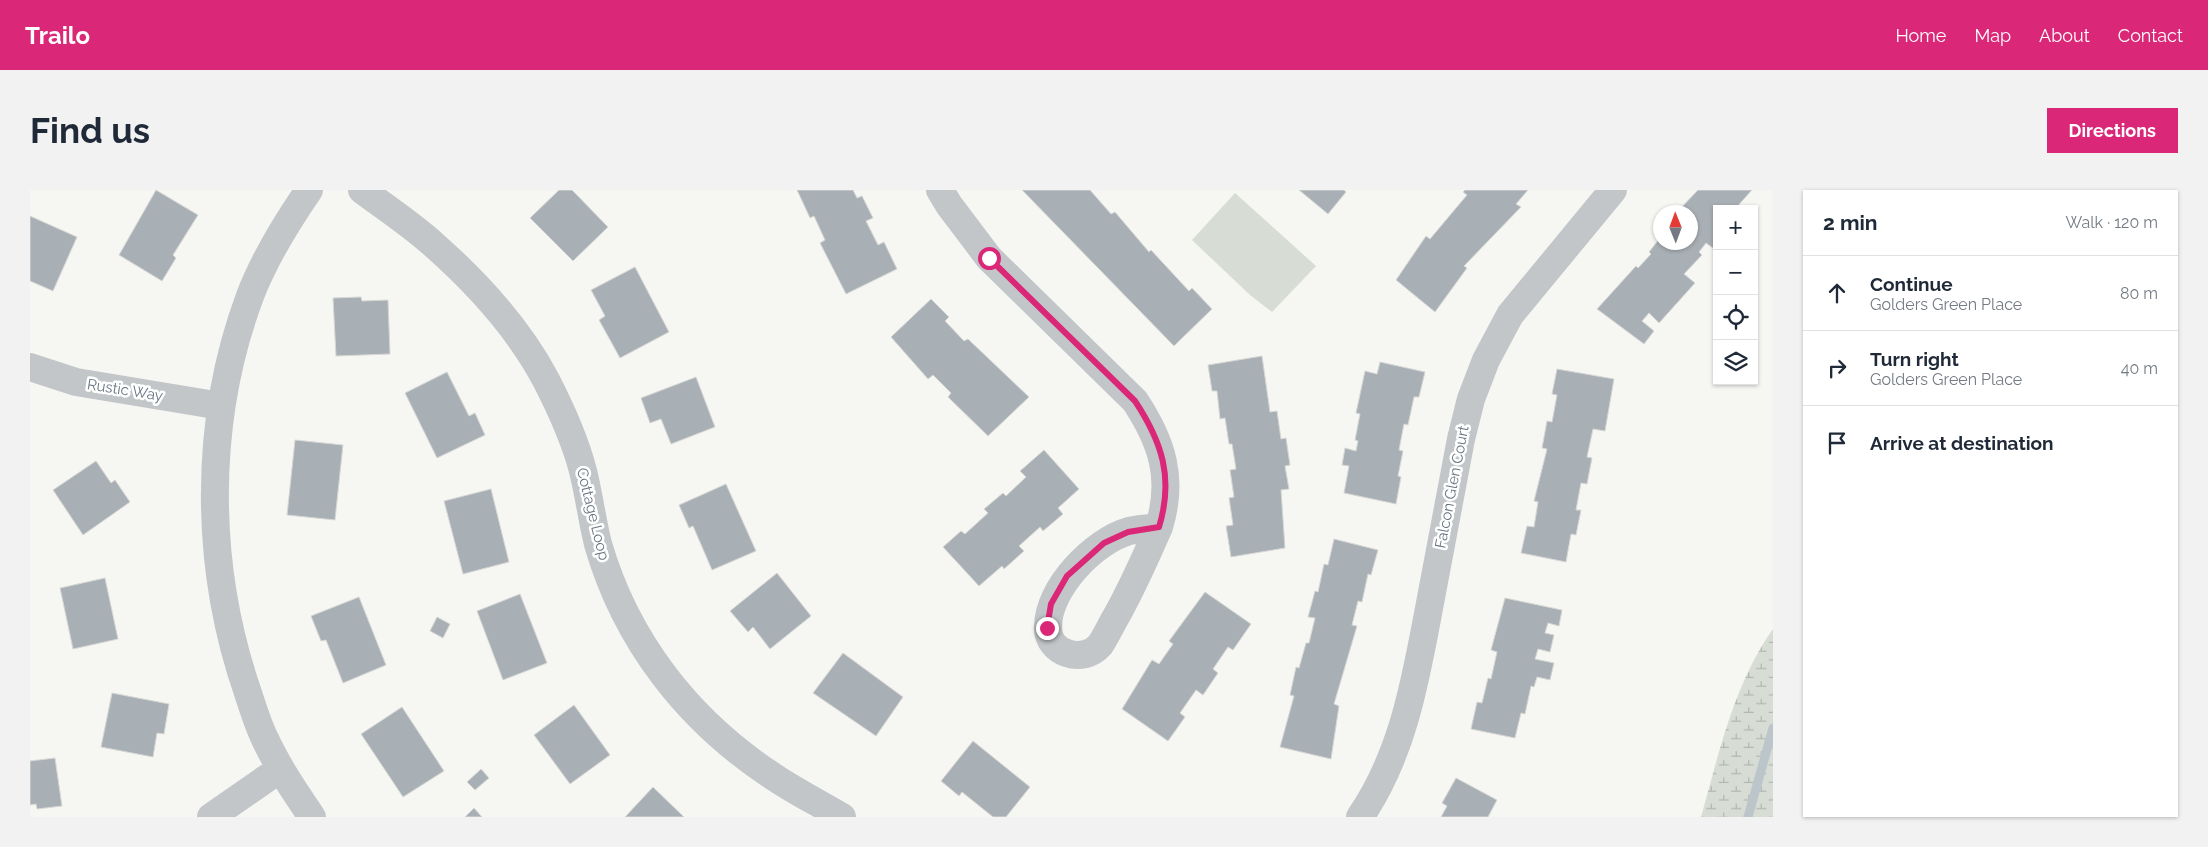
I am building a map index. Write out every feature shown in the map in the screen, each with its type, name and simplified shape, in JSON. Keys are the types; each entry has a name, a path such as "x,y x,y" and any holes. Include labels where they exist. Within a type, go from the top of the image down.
{"street":[{"path":"309,190 272,252 251,294 238,330 221,406 215,468 215,532 223,598 237,662 264,738 280,769 312,817"},
{"name":"Cottage Loop","path":"362,190 433,244 478,288 518,336 545,378 566,421 583,470 598,543 614,593 638,640 663,677 696,713 742,755 773,776 842,817"},
{"path":"940,190 949,206 989,258 1135,401 1152,427 1163,456 1166,487 1159,527 1130,593 1099,646 1087,654 1073,656 1062,652 1050,640 1047,628 1051,604 1061,584 1104,543 1128,532 1159,527"},
{"name":"Falcon Glen Court","path":"1360,817 1372,797 1395,749 1412,698 1461,439 1471,399 1486,360 1510,315 1613,190"},
{"name":"Rustic Way","path":"30,367 76,382 221,406"},
{"path":"211,817 280,769"}],"green space":[{"path":"1235,193 1316,266 1272,312 1250,295 1192,240"},
{"path":"1773,629 1773,817 1701,817 1721,744 1738,696 1759,650"}],"building":[{"path":"156,190 198,215 173,255 176,258 162,281 119,255"},
{"path":"559,190 572,190 608,227 573,261 530,218"},
{"path":"797,190 853,190 857,198 862,196 873,218 866,221 878,245 884,242 897,269 846,294 820,243 825,240 814,216 810,218"},
{"path":"1022,190 1090,190 1111,214 1115,212 1149,252 1151,250 1189,291 1192,288 1212,309 1174,346"},
{"path":"1299,190 1344,190 1346,192 1328,214"},
{"path":"1465,190 1528,190 1516,204 1521,207 1464,266 1467,268 1435,312 1396,280 1426,236 1430,239 1467,195 1463,192"},
{"path":"1698,190 1752,190 1739,205 1713,205 1713,248 1706,243 1699,252 1702,255 1684,274 1695,283 1659,323 1649,313 1642,321 1654,331 1644,344 1597,309 1636,266 1638,268 1651,254 1649,252 1653,247 1653,250 1698,250 1698,205 1684,205"},
{"path":"30,216 77,237 53,291 30,281"},
{"path":"635,267 669,332 620,358 599,320 605,316 591,290"},
{"path":"361,297 362,301 388,300 390,354 336,356 333,298"},
{"path":"931,299 949,317 945,321 964,341 968,339 1029,397 988,436 948,397 951,393 933,375 928,379 891,337"},
{"path":"1262,356 1270,412 1277,411 1281,439 1286,438 1290,465 1285,466 1289,489 1281,490 1285,548 1231,557 1226,526 1233,525 1229,498 1234,497 1230,470 1236,469 1232,444 1229,444 1225,418 1220,419 1217,391 1212,391 1208,365"},
{"path":"1380,362 1425,372 1419,397 1414,397 1408,425 1404,424 1399,450 1403,451 1398,476 1401,477 1396,504 1344,493 1349,466 1342,465 1345,448 1356,451 1358,441 1355,440 1360,414 1356,413 1365,371 1377,374"},
{"path":"1557,369 1614,379 1605,431 1593,429 1587,457 1592,458 1587,484 1581,483 1576,510 1581,510 1576,535 1571,534 1566,562 1521,553 1527,526 1534,527 1538,502 1534,501 1547,449 1542,448 1547,421 1552,422 1557,395 1552,394"},
{"path":"447,372 469,416 475,413 485,435 437,458 405,393"},
{"path":"696,377 715,427 671,444 661,419 650,423 641,398"},
{"path":"295,440 343,445 335,520 287,515"},
{"path":"1044,450 1079,489 1058,508 1063,514 1043,531 1040,527 1019,546 1024,551 1004,569 1002,566 979,586 943,547 961,531 965,534 988,513 984,509 1003,493 1006,496 1026,477 1020,471"},
{"path":"96,461 111,483 115,480 130,502 83,535 53,490"},
{"path":"726,484 756,551 712,570 693,526 689,528 679,505"},
{"path":"491,489 509,562 463,574 444,501"},
{"path":"1334,539 1378,550 1371,575 1368,574 1362,602 1358,601 1352,625 1357,626 1334,704 1339,706 1331,759 1280,747 1294,696 1290,695 1296,667 1299,668 1306,643 1309,643 1315,618 1308,617 1315,591 1318,592 1324,564 1328,565"},
{"path":"777,573 811,616 770,649 753,627 748,632 730,611"},
{"path":"105,578 118,639 73,649 60,588"},
{"path":"1205,592 1251,624 1233,650 1228,647 1213,669 1218,673 1203,695 1196,690 1180,713 1185,717 1168,741 1122,709 1152,660 1159,664 1173,644 1169,641"},
{"path":"520,594 547,663 503,680 477,611"},
{"path":"359,597 386,665 343,683 326,640 321,641 311,616"},
{"path":"1505,598 1562,610 1559,626 1548,623 1545,633 1554,635 1550,652 1538,649 1535,659 1554,663 1550,680 1537,677 1534,687 1531,686 1525,714 1521,713 1515,738 1471,729 1477,702 1482,703 1488,678 1491,679 1497,652 1491,650"},
{"path":"437,617 450,624 443,638 430,631"},
{"path":"843,653 903,697 876,736 813,693"},
{"path":"112,693 169,704 164,734 157,733 153,757 101,747"},
{"path":"574,705 610,755 570,784 534,735"},
{"path":"402,707 444,771 403,797 361,734"},
{"path":"973,741 1030,787 1006,817 993,817 962,792 959,796 941,781"},
{"path":"55,758 62,806 37,809 36,804 30,805 30,761"},
{"path":"481,769 489,778 475,790 467,782"},
{"path":"1456,778 1497,800 1488,817 1441,817 1447,806 1442,803"},
{"path":"653,787 684,817 625,817"},
{"path":"474,808 482,817 465,817"}],"waterway":[{"path":"1748,817 1773,728"}],"route":[{"path":"989,258 1135,401 1152,427 1163,456 1166,487 1159,527 1128,532 1104,543 1067,576 1051,604 1047,628"}]}
